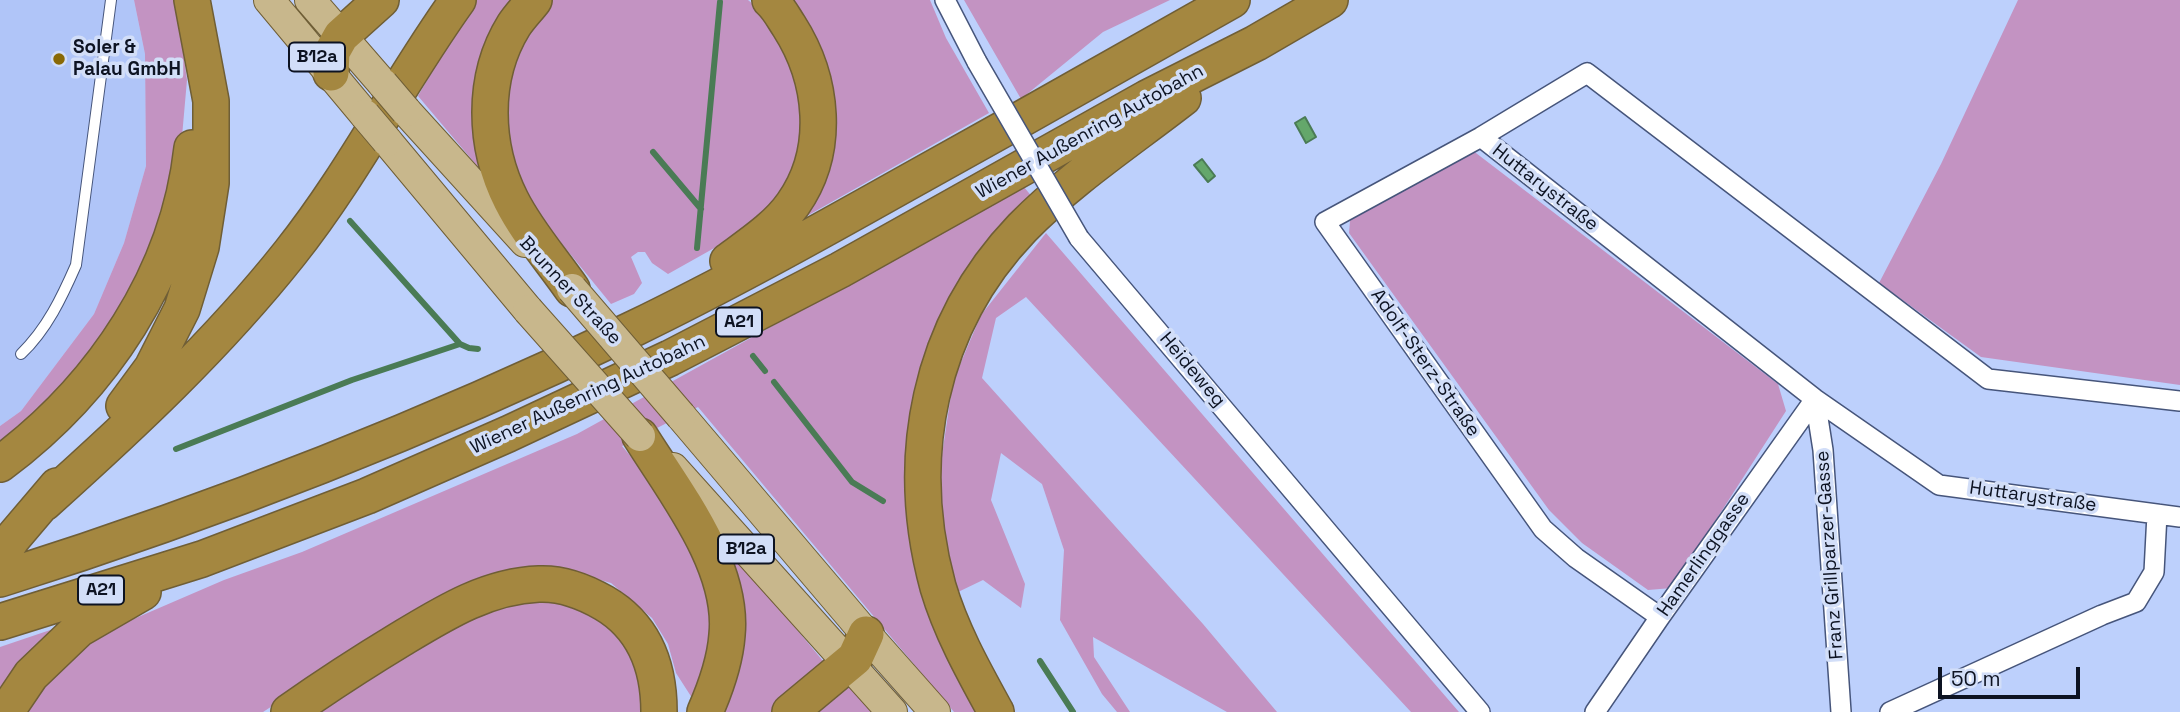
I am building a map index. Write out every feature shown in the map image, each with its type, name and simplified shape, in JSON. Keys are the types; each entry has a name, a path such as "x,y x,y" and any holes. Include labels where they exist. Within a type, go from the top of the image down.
{"highway":[{"path":"331,73 332,52 341,36 381,0"},
{"path":"0,557 12,538 44,503 124,430 224,331 291,252 355,162 425,46 457,0"},
{"path":"534,0 514,26 500,55 492,87 490,123 496,165 512,202 572,289"},
{"path":"631,330 762,237 792,205 809,176 817,140 817,93 811,67 801,45 770,0"},
{"name":"A21","path":"0,579 115,543 237,499 490,395 631,330 737,277 1232,0"},
{"name":"Wiener Außenring Autobahn","path":"0,622 202,559 367,496 508,434 670,358 840,270 1147,98 1256,43 1330,0"},
{"path":"44,503 152,368 182,309 201,247 211,183 211,101 195,14"},
{"path":"0,464 24,446 79,392 118,344 148,292 173,236 188,180 197,100 195,14"},
{"path":"996,712 959,642 939,590 925,534 921,472 927,410 946,344 978,284 1022,229 1084,173 1256,43"},
{"path":"640,436 706,543 723,591 727,633 718,681 705,712"},
{"path":"6,712 31,675 79,629 202,559"},
{"path":"289,712 346,672 452,609 497,589 541,583 584,592 620,612 645,645 659,685 659,712"},
{"path":"790,712 855,658 866,634"}],"main road":[{"name":"B12a","path":"269,0 528,310 640,436 687,482 892,712"},
{"name":"Brunner Straße","path":"310,0 535,254 572,289 866,634 936,712"}],"street":[{"name":"Heideweg","path":"946,0 977,62 1079,238 1480,712"},
{"name":"Huttarystraße","path":"2180,401 1988,379 1587,73 1480,137 1815,399 1939,485 2180,517"},
{"name":"Adolf-Sterz-Straße","path":"1480,137 1325,222 1543,529 1576,558 1660,617"},
{"name":"Hamerlinggasse","path":"1595,712 1815,399"},
{"name":"Franz Grillparzer-Gasse","path":"1815,399 1823,450 1841,712"},
{"path":"1889,712 2136,602 2154,572 2157,514"}],"lane":[{"path":"21,354 32,343 61,301 76,265 111,0"}],"shaded area":[{"path":"0,0 134,0 145,54 146,166 124,243 94,314 21,411 0,426"},
{"path":"134,0 176,0 187,80 180,159 150,258 87,363 0,453 0,426 21,411 94,314 124,243 146,166 145,54"},
{"path":"477,0 522,0 484,174 418,96 457,28"},
{"path":"552,0 748,0 773,21 798,67 808,123 798,175 766,219 668,274 652,263 645,252 638,252 631,257 642,283 634,294 611,304 518,190 502,134 501,75 544,7"},
{"path":"782,0 930,0 946,38 989,113 798,221 825,164"},
{"path":"964,0 1170,0 1103,32 1021,99"},
{"path":"2018,0 2180,0 2180,385 1981,357 1879,283 1941,164"},
{"path":"1305,117 1316,137 1306,143 1295,123"},
{"path":"1472,150 1778,384 1786,411 1672,588 1648,590 1582,543 1549,510 1349,233 1351,209"},
{"path":"1202,159 1215,176 1208,182 1194,165"},
{"path":"1024,187 1033,198 913,463 989,712 954,712 698,407 622,446 658,489 694,545 715,605 713,662 694,701 676,673 668,644 652,618 611,583 554,567 346,658 263,712 17,712 61,659 115,627 224,580 302,552 577,434"},
{"path":"1046,233 1459,712 1411,712 1026,297 996,318 982,378 1203,624 1277,712 1227,712 1093,637 1094,657 1130,712 1117,712 1102,694 1060,620 1064,550 1042,484 1001,453 991,500 1025,584 1021,608 983,580 956,593 941,542 939,475 953,381 981,315"},
{"path":"725,543 828,667 773,712 716,712"},
{"path":"577,598 637,647 651,712 307,712 499,600"},
{"path":"71,623 0,705 0,647"},
{"path":"850,685 876,712 807,712"}],"waterway":[{"path":"697,248 720,2"},
{"path":"653,152 701,209"},
{"path":"350,221 460,344 478,349"},
{"path":"176,449 352,380 460,344"},
{"path":"753,356 765,371"},
{"path":"774,382 852,482 883,501"},
{"path":"1040,661 1073,712"}],"place":[{"name":"Soler & Palau GmbH","path":"59,59"}]}
